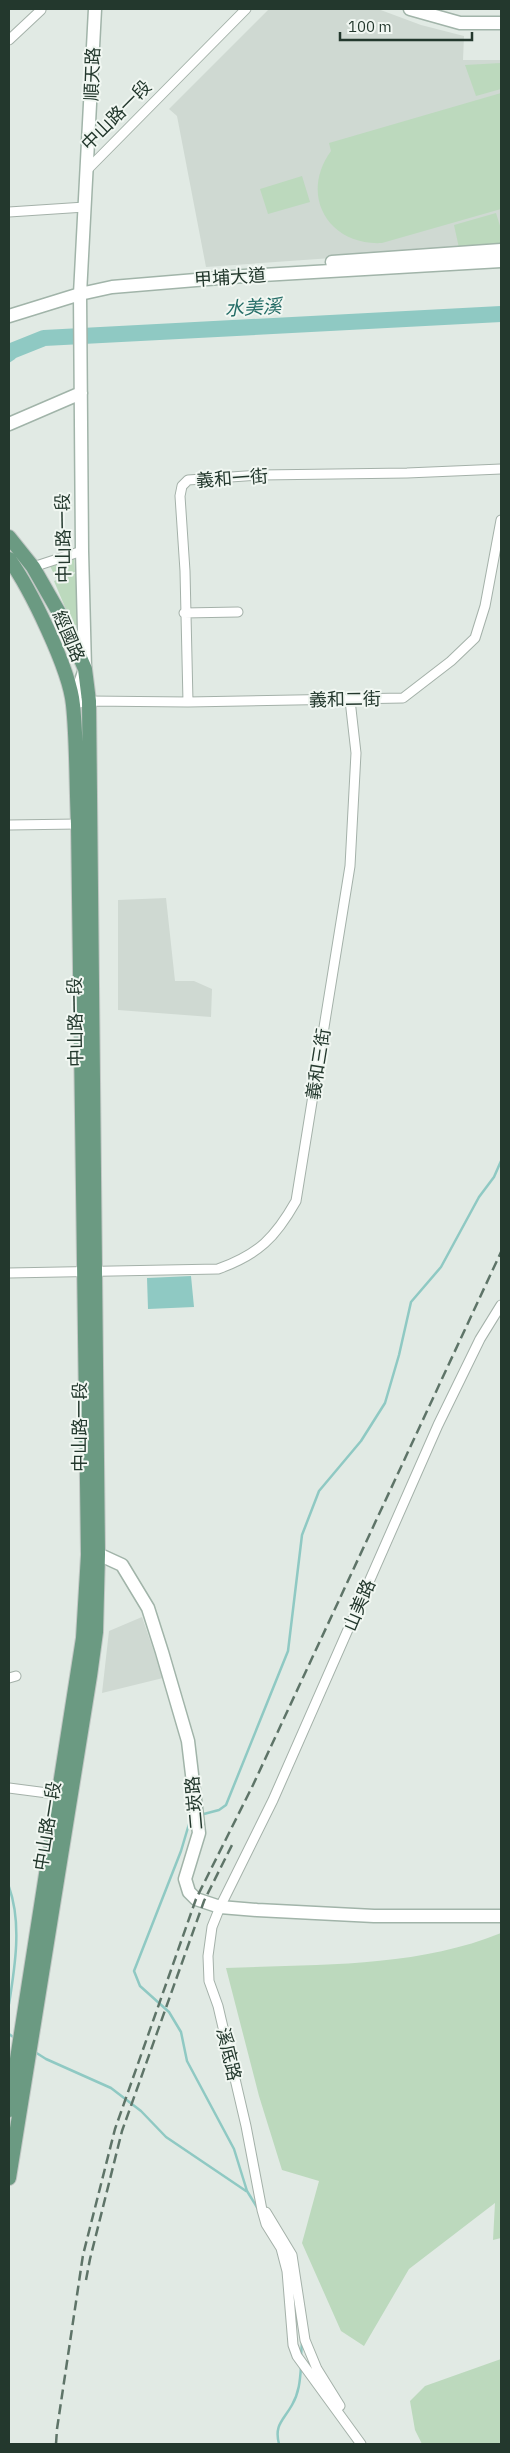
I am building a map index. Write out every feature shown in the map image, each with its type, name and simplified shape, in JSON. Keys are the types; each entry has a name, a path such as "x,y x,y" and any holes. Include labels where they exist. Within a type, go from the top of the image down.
{"main road":[{"name":"經國路","path":"9,537 33,567 65,623 85,668"},
{"name":"經國路","path":"9,559 20,574 33,600 66,676 73,704"},
{"name":"中山路一段","path":"9,2178 66,1795 93,1555 90,1272 89,701 85,668"},
{"name":"中山路一段","path":"73,704 90,1272"},
{"name":"中山路一段","path":"9,2110 66,1795"}],"street":[{"name":"順天路","path":"88,169 95,9"},
{"name":"中山路一段","path":"73,704 85,668 80,294 88,169 246,9"},
{"path":"410,9 460,23 501,23"},
{"path":"9,40 42,10"},
{"path":"9,212 85,207"},
{"path":"244,276 268,267 501,250"},
{"name":"甲埔大道","path":"9,316 80,294 112,287 244,276 501,261"},
{"path":"9,424 82,393"},
{"name":"義和一街","path":"188,702 184,613 185,571 180,496 182,486 188,480 501,469"},
{"name":"義和二街","path":"73,704 89,701 188,702 262,699 350,700 403,698 451,661 475,638 485,606 501,520"},
{"path":"33,567 82,551"},
{"path":"184,613 238,612"},
{"name":"義和三街","path":"9,1273 218,1269 243,1260 264,1245 281,1228 296,1200 350,866 356,753 350,700"},
{"path":"9,825 78,824"},
{"name":"山美路","path":"220,1907 277,1791 430,1442 480,1339 501,1305"},
{"name":"二崁路","path":"93,1555 122,1565 148,1608 189,1750 199,1833 185,1879 189,1892 196,1898 220,1907 374,1916 501,1916"},
{"path":"9,1788 66,1795"},
{"name":"溪底路","path":"220,1907 212,1927 208,1956 209,1981 218,2006 261,2206 266,2224 281,2248 286,2271 293,2345 297,2356 306,2370 361,2444"},
{"name":"溪底路","path":"261,2206 292,2255 305,2340 317,2370 352,2431"}],"shaded area":[{"path":"269,9 378,9 421,25 464,36 463,60 501,60 501,246 206,267 177,116 169,109"},
{"path":"166,898 175,981 194,981 212,989 211,1017 118,1010 118,900"},
{"path":"142,1617 163,1678 102,1693 109,1631"}],"green space":[{"path":"501,63 501,89 476,96 465,65"},
{"path":"501,93 501,209 382,243 363,242 347,236 334,227 324,215 319,200 318,184 322,168 331,151 329,143"},
{"path":"302,176 310,202 268,214 260,189"},
{"path":"496,213 501,229 501,244 459,248 454,225"},
{"path":"74,555 75,572 56,578 49,564"},
{"path":"76,573 77,625 73,626 54,581"},
{"path":"501,1933 501,2238 493,2240 495,2203 409,2269 364,2346 341,2331 302,2243 319,2181 282,2170 259,2096 226,1968 366,1962 400,1958 435,1953"},
{"path":"501,2359 501,2444 422,2444 415,2430 410,2401 425,2386"}],"water":[{"path":"23,346 15,359 9,363 9,349"},
{"path":"191,1276 194,1307 148,1309 147,1278"}],"waterway":[{"name":"水美溪","path":"9,352 44,338 501,314"},
{"path":"200,1815 219,1810 226,1805 288,1651 302,1535 319,1491 361,1441 385,1403 399,1355 411,1302 441,1267 479,1197 494,1177 501,1161"},
{"path":"194,1820 189,1824 181,1851 134,1971 140,1986 169,2012 181,2032 187,2061 234,2149 247,2191 258,2209"},
{"path":"9,1887 13,1901 16,1930 15,1960 9,2004"},
{"path":"9,2034 16,2039"},
{"path":"35,2052 46,2059 111,2088 141,2111 166,2137 246,2191"},
{"path":"301,2356 302,2342"},
{"path":"279,2444 279,2428 296,2396 300,2382 301,2367"}],"railway":[{"path":"56,2444 83,2255 115,2129 196,1899 253,1785 501,1252"},
{"path":"86,2280 122,2131 204,1901 233,1843"}]}
